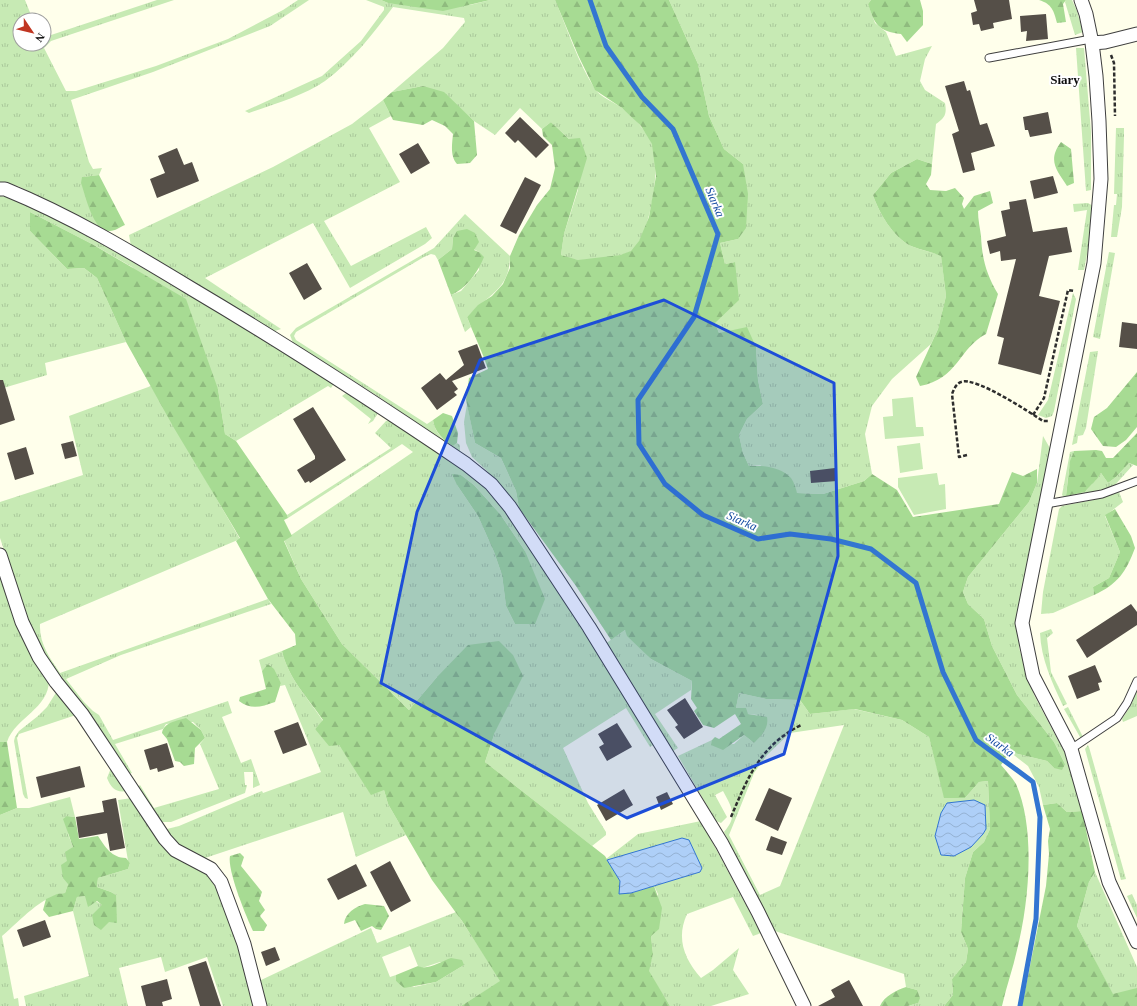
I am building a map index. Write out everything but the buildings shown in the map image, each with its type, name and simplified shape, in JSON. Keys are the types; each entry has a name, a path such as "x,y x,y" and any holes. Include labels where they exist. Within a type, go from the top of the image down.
{"street":[{"path":"1081,0 1096,42 1096,76 1101,179 1094,263 1022,623 1033,676 1071,749 1109,882 1137,942"},
{"path":"1096,42 1137,34"},
{"path":"0,189 5,189 40,204 105,237 279,340 427,437 466,464 491,484 510,507 589,627 722,844 758,912 804,1006"},
{"path":"0,554 22,622 39,657 56,682 82,714 165,839 175,850 211,869 221,882 244,944 260,1006"}],"lane":[{"path":"989,58 1096,42"},
{"path":"1046,504 1102,494 1137,481"},
{"path":"1071,749 1117,718 1127,703 1137,681"}],"path":[{"path":"1096,42 1114,63 1114,119"},
{"path":"1033,415 1044,398 1068,290 1080,292"},
{"path":"967,456 959,457 952,394 955,387 960,382 967,381 982,386 1043,421 1051,421"},
{"path":"731,817 752,770 763,753 789,731 801,724"}],"highlighted area":[{"path":"664,300 834,383 838,556 784,754 627,818 381,683 417,512 480,360"}],"green space":[{"path":"0,0 25,0 30,12 12,12 12,52 46,52 66,91 76,91 156,66 228,39 283,10 298,0 309,0 270,26 153,72 71,100 89,162 93,169 102,168 99,175 82,177 104,230 18,186 0,183"},
{"path":"157,0 174,0 52,41 52,35"},
{"path":"366,0 381,0 388,3 470,5 490,0 555,0 578,57 597,92 631,115 652,143 655,153 656,166 655,183 648,218 637,245 630,252 604,258 578,260 561,255 564,234 578,190 569,139 551,122 542,129 520,108 495,135 474,121 462,110 423,86 392,92 443,48 465,22 464,18 393,7 353,56 325,81 308,91 288,99 249,113 245,111 322,76 361,41 384,10 384,7"},
{"path":"381,0 490,0 443,11 388,3"},
{"path":"555,0 669,0 698,64 709,116 724,149 743,164 748,194 746,228 738,239 720,243 725,264 735,262 739,300 715,323 719,333 747,327 756,347 758,380 763,404 747,419 739,435 743,453 749,466 766,466 782,471 791,478 797,493 823,494 864,481 872,474 897,490 913,517 999,504 1012,472 1023,476 1037,469 1037,483 1029,502 968,577 963,592 968,604 984,619 992,646 1017,695 1054,742 1065,764 1062,770 1054,768 1047,761 1010,752 1001,765 1016,784 1022,802 1026,822 1028,844 1025,911 1002,1006 944,1006 953,995 952,979 966,962 968,949 961,932 965,878 973,852 984,842 990,829 988,781 979,782 965,798 944,798 929,737 902,720 855,709 810,714 800,700 766,699 739,693 736,708 746,708 748,714 767,717 767,725 764,731 754,743 744,735 723,750 711,745 712,740 715,737 719,739 741,724 735,714 714,728 703,725 694,711 697,708 691,699 692,681 651,659 627,636 625,630 611,640 576,586 519,508 516,491 501,458 475,443 466,400 469,378 488,369 467,317 478,305 492,296 503,284 510,268 510,256 519,235 537,205 550,189 555,168 552,145 543,136 542,129 551,122 569,139 580,138 587,158 564,234 561,255 578,260 620,255 631,251 639,241 649,217 656,176 652,144 641,126 622,108 595,90 578,55"},
{"path":"669,0 871,0 868,4 875,23 886,32 896,56 932,46 925,59 920,81 925,90 945,103 946,110 943,118 936,124 932,164 917,159 891,173 873,195 883,217 898,237 911,246 941,255 946,296 938,329 931,344 892,379 872,406 865,434 872,474 864,481 823,494 797,493 760,465 749,466 743,453 739,435 747,419 763,404 758,380 756,347 719,333 715,323 735,262 725,264 720,243 738,239 743,164 724,149 709,116 698,64"},
{"path":"871,0 920,0 923,11 923,25 907,42 901,34 887,31 878,26 868,4"},
{"path":"1039,0 1066,0 1063,4 1066,22 1057,23 1052,8"},
{"path":"1066,0 1072,0 1083,32 1075,35 1065,2"},
{"path":"1076,48 1084,48 1091,132 1091,190 1086,191"},
{"path":"423,86 444,92 474,121 477,155 470,163 457,164 453,157 452,150 453,134 445,126 432,120 423,125 393,120 383,100 392,92"},
{"path":"383,100 391,116 369,128 400,182 324,221 351,266 426,227 432,238 425,244 350,288 313,223 205,278 281,329 272,332 131,246 129,235 273,167 352,124"},
{"path":"1116,128 1124,128 1122,207 1117,237 1111,237 1114,205 1116,205 1117,194 1114,194"},
{"path":"1061,142 1071,149 1074,183 1067,186 1057,170 1054,160"},
{"path":"917,159 932,164 931,175 926,184 930,190 946,191 955,188 964,198 962,204 964,209 974,196 990,191 993,203 978,211 978,218 985,266 990,280 998,294 986,334 970,347 943,377 920,386 916,377 938,329 946,296 941,256 911,246 898,237 883,217 873,195 891,173"},
{"path":"99,175 125,225 116,230 104,230 99,226 91,213 81,183 82,177"},
{"path":"0,196 17,199 40,208 272,343 335,382 331,388 328,386 236,441 225,434 218,389 132,267 92,244 30,212 30,231 67,269 84,268 97,278 126,342 45,363 47,375 0,389"},
{"path":"1088,203 1093,206 1094,217 1084,270 1078,270 1087,210 1074,212 1073,204"},
{"path":"30,212 92,244 186,299 218,389 225,434 236,441 287,515 288,518 284,520 292,536 284,541 301,579 342,644 409,710 437,677 468,645 499,641 513,655 523,676 495,732 485,762 605,856 620,881 631,893 654,886 662,908 659,929 651,936 653,954 649,971 670,1006 461,1006 500,981 462,921 432,880 388,804 384,790 371,795 339,745 329,746 315,729 323,720 294,679 282,651 296,645 295,634 268,599 236,541 240,538 174,428 126,342 97,278 84,268 67,269 30,231"},
{"path":"465,214 510,256 509,267 502,284 467,317 471,327 465,332 451,295 461,291 479,270 479,252 453,238 452,249 438,260 435,255 431,254 424,257 296,332 294,336 296,340 427,424 433,420 437,432 446,441 453,446 457,443 460,445 459,453 376,395 293,343 290,335 296,328 434,248"},
{"path":"467,229 475,233 479,242 474,250 479,252 484,257 471,279 462,289 451,295 438,260 452,249 453,238 457,231"},
{"path":"1109,252 1115,253 1100,339 1093,337"},
{"path":"1073,293 1076,299 1054,411 1052,416 1046,418 1038,415 1048,400"},
{"path":"1098,351 1086,428 1083,435 1078,436 1077,443 1072,445 1090,352"},
{"path":"1137,372 1137,427 1126,440 1116,447 1103,446 1091,429 1094,417 1107,408"},
{"path":"151,386 240,539 40,624 40,631 43,644 60,673 268,599 271,604 121,655 66,679 84,702 99,715 113,740 228,701 232,713 222,717 241,763 251,759 260,785 253,788 253,772 244,772 245,785 247,785 245,793 171,822 158,822 136,789 140,785 154,808 219,789 200,744 205,738 201,730 193,722 166,724 163,729 115,744 132,773 127,774 51,666 29,624 0,538 0,502 83,475 69,416"},
{"path":"349,391 378,413 373,421 368,424 371,419 342,396"},
{"path":"913,397 916,427 923,427 924,436 885,439 883,417 893,416 892,399"},
{"path":"467,404 475,443 501,458 516,491 519,508 486,470 472,457 466,443 464,422"},
{"path":"443,413 452,416 458,433 457,443 453,446 440,435 435,428 433,420"},
{"path":"392,419 468,472 491,493 508,514 594,645 655,744 650,747 626,708 563,748 588,803 606,832 606,835 592,846 485,762 495,732 437,677 409,710 342,644 301,579 284,540 413,452 402,444 288,518 287,515 391,448 375,433 386,421","holes":["461,475 474,485 500,514 525,551 535,624 515,624 506,606 502,575 494,552 478,516 457,485"]},
{"path":"1137,433 1137,466 1129,463 1108,483 1101,473 1085,492 1066,496 1070,461 1074,451 1102,451 1106,458 1113,458"},
{"path":"1043,436 1051,450 1019,623 1019,648 1034,695 1069,761 1082,811 1067,812 1057,803 1043,805 1039,787 1028,766 1010,752 1047,761 1054,768 1065,764 1054,742 1017,695 992,646 984,619 968,604 963,592 968,577 1029,502 1037,483"},
{"path":"920,443 923,469 900,473 897,446"},
{"path":"1074,451 1069,468 1066,496 1085,492 1101,473 1108,483 1129,463 1133,465 1114,486 1085,495 1065,498 1062,495 1070,452"},
{"path":"937,473 939,485 945,484 946,509 914,515 898,487 898,478"},
{"path":"452,474 461,475 474,485 500,514 525,551 545,599 535,624 515,624 506,606 502,575 494,552 478,516 457,485"},
{"path":"1119,492 1123,502 1105,516 1120,552 1109,578 1093,587 1094,595 1053,613 1041,614 1043,592 1059,509 1062,506 1093,500"},
{"path":"1115,509 1131,536 1135,548 1124,571 1115,582 1094,595 1093,587 1109,578 1120,552 1105,515"},
{"path":"0,565 49,677 45,697 11,733 7,742 0,742"},
{"path":"1051,629 1053,633 1047,638 1051,672 1067,704 1063,706 1042,652 1040,633"},
{"path":"625,630 651,659 692,681 691,690 655,714 678,748 673,751 605,644"},
{"path":"282,651 289,670 299,688 323,721 315,729 339,745 354,767 384,790 388,804 406,835 356,857 343,812 202,859 174,844 163,830 179,826 262,791 263,793 321,772 285,685 280,686 281,683 269,664 262,671 259,660"},
{"path":"268,664 274,669 281,683 275,702 256,707 243,704 239,701 240,697 266,689 262,671"},
{"path":"1137,690 1137,716 1123,722 1122,719 1130,707"},
{"path":"57,691 76,715 19,734 17,738 28,799 25,798 23,794 14,741 15,737 19,731 47,707"},
{"path":"739,693 766,699 800,700 810,714 854,709 902,720 929,737 945,798 965,798 979,782 988,781 990,829 984,842 973,852 965,878 961,932 968,949 966,962 952,979 953,995 944,1006 908,1006 918,1003 917,990 906,987 904,974 772,930 724,832 731,821 732,816 729,802 723,791 715,795 727,817 721,823 716,821 678,756 712,740 712,745 734,744 744,735 754,743 757,715 748,714 736,708","holes":["844,725 780,886 760,895 729,835 754,773 767,755 790,733"]},
{"path":"1068,707 1083,737 1080,737 1064,709"},
{"path":"186,718 201,730 205,738 195,748 194,764 184,766 180,762 175,761 167,739 162,733 165,726 168,724"},
{"path":"0,742 7,742 17,808 0,815"},
{"path":"1088,745 1126,879 1121,880 1085,749"},
{"path":"111,768 127,791 114,789 110,785 107,778"},
{"path":"70,797 75,817 67,816 68,834 73,847 67,861 68,884 65,893 56,895 40,904 2,936 14,999 18,998 19,1006 0,1006 0,815 17,808 29,808"},
{"path":"132,798 146,815 209,872 224,898 257,1006 223,1006 207,957 165,972 161,957 119,968 128,1006 26,1006 24,996 89,976 73,911 77,897 85,896 103,905 116,895 97,887 98,878 128,869 130,863 128,861 118,800"},
{"path":"1057,803 1067,812 1082,811 1095,872 1089,882 1077,926 1113,994 1137,988 1137,1006 1022,1006 1046,886 1050,829 1043,805"},
{"path":"67,816 75,817 79,839 98,836 109,851 121,858 126,858 130,863 128,869 98,878 97,887 116,895 117,923 109,922 101,930 94,925 92,915 102,905 97,901 88,907 85,896 77,897 73,911 49,917 43,910 46,899 57,894 65,893 68,884 63,878 61,865 67,861 65,852 73,847 63,819"},
{"path":"701,821 761,933 753,936 733,897 687,914 682,931 682,940 686,956 695,971 701,978 739,948 733,970 749,994 711,1006 670,1006 648,971 653,954 651,936 658,894 654,886 700,872 606,859 638,834"},
{"path":"240,853 244,857 241,866 262,892 259,901 265,910 260,916 267,925 264,931 253,931 234,882 231,872 230,856"},
{"path":"1095,872 1137,967 1137,989 1113,995 1077,926 1089,882"},
{"path":"1132,894 1137,905 1137,918 1127,896"},
{"path":"365,904 384,906 389,916 381,930 372,926 361,931 355,920 344,924 346,917 351,911"},
{"path":"456,912 501,981 461,1006 266,1006 259,981 371,928 377,943","holes":["410,946 418,966 422,968 440,962 464,965 436,982 414,987 396,981 396,975 390,977 382,957"]},
{"path":"451,958 462,960 464,965 436,982 404,988 396,981 396,975 418,966 426,967"},
{"path":"906,987 917,990 920,998 918,1003 908,1006 880,1006 884,999 888,996"}],"water":[{"path":"974,800 985,805 986,829 983,834 971,847 954,856 941,855 935,836 941,813 947,803"},
{"path":"682,838 689,840 702,868 700,872 631,893 619,894 620,881 607,860"}],"waterway":[{"name":"Siarka","path":"590,0 606,46 642,97 673,129 718,234 694,317 638,400 639,444 665,484 703,515 758,539 790,534 831,539 871,549 916,583 943,672 976,740 1033,782 1040,817 1036,919 1020,1006"}],"district":[{"name":"Siary","path":"1065,79"}]}
